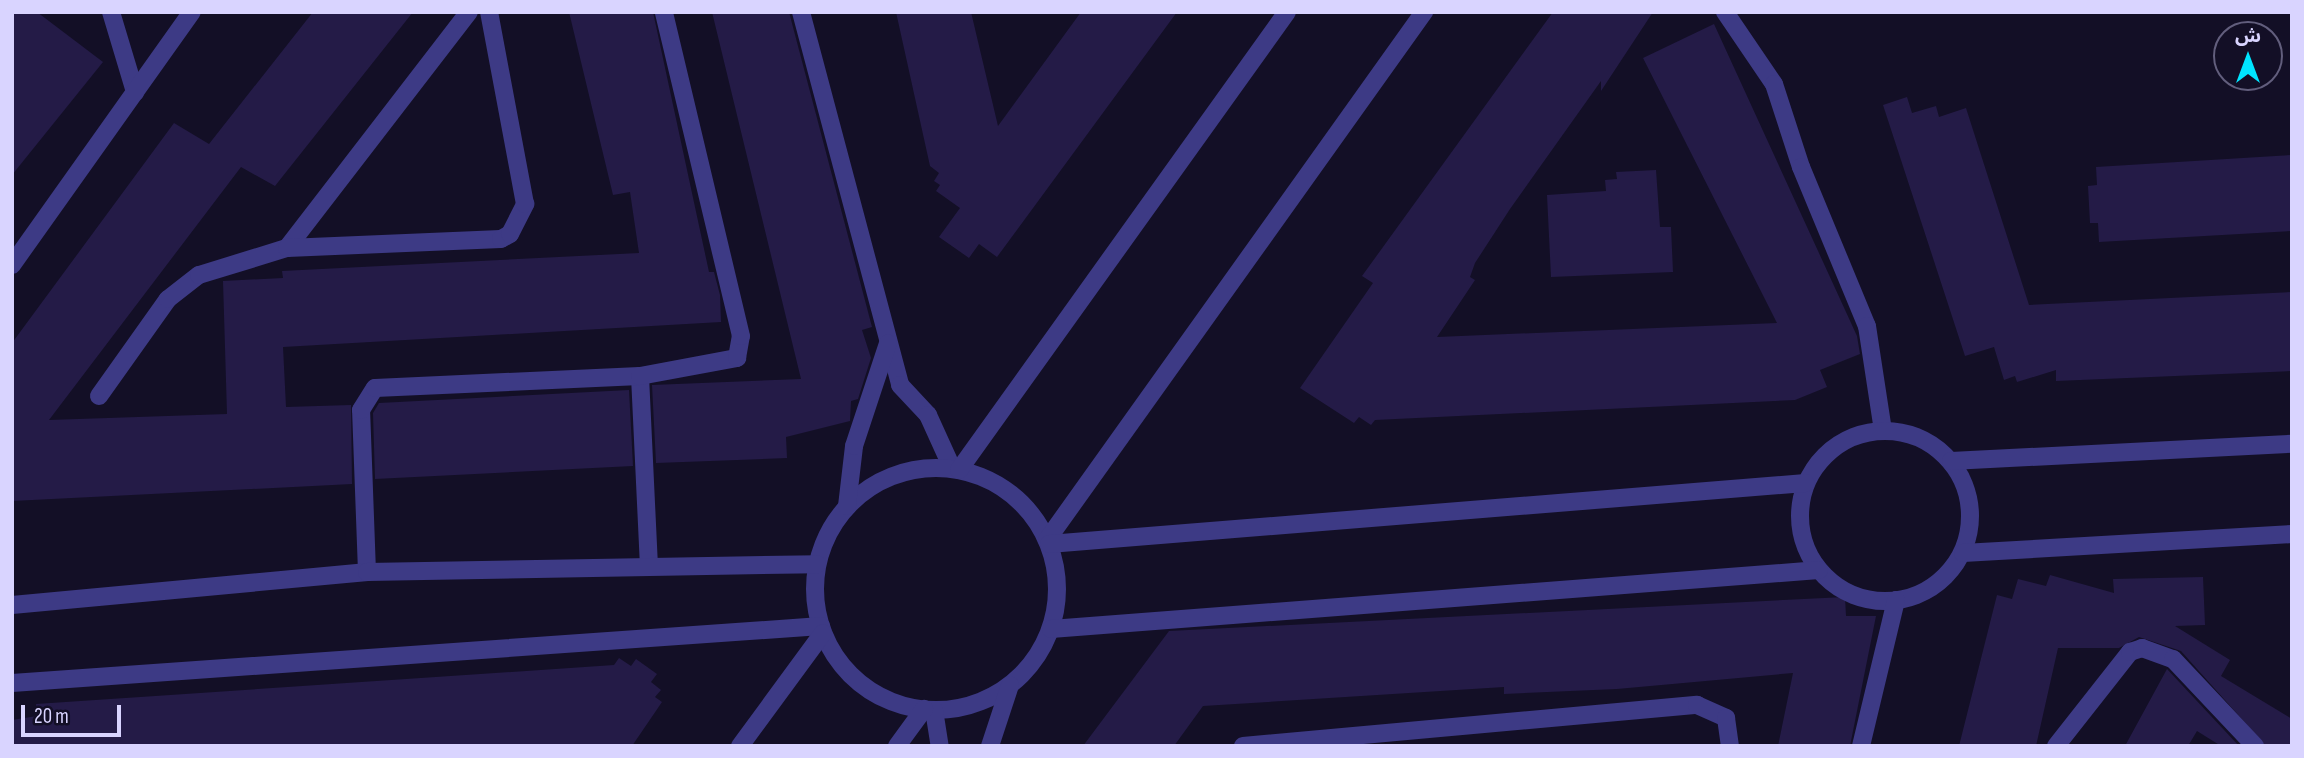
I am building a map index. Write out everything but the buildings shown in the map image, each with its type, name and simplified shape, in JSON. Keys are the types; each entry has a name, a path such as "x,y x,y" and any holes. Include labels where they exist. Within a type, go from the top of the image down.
{"street":[{"path":"111,12 135,92"},
{"path":"12,265 192,12"},
{"path":"287,248 469,12"},
{"path":"99,396 184,284 287,248 502,239 516,227 525,204 489,12"},
{"path":"367,572 361,410 375,388 639,376 737,358 742,346 664,12"},
{"path":"801,12 900,385 942,436 956,469"},
{"path":"956,469 1287,12"},
{"path":"1048,542 1424,12"},
{"path":"1725,12 1774,84 1801,167 1867,326 1883,431"},
{"path":"847,506 895,475 956,469 1012,494 1048,542 1058,586 1051,629 1041,650 1010,685 974,704 929,709 862,685 822,629 817,564 847,506 854,446 888,343"},
{"path":"639,376 649,565"},
{"path":"1883,431 1921,438 1951,461 1962,477 1971,515 1963,553 1936,585 1896,600 1854,595 1819,570 1800,519 1806,483 1829,451 1863,433 1883,431"},
{"path":"1951,461 2292,444"},
{"path":"1048,542 1806,483"},
{"path":"1963,553 2292,534"},
{"path":"12,605 367,572 817,564"},
{"path":"1051,629 1819,570"},
{"path":"1861,746 1896,600"},
{"path":"12,683 822,629"},
{"path":"740,746 822,629"},
{"path":"2056,746 2130,652 2154,648 2174,659 2255,746"},
{"path":"990,746 1010,685"},
{"path":"1243,746 1697,705 1726,719 1730,746"},
{"path":"897,746 929,709"},
{"path":"929,709 940,746"}]}
